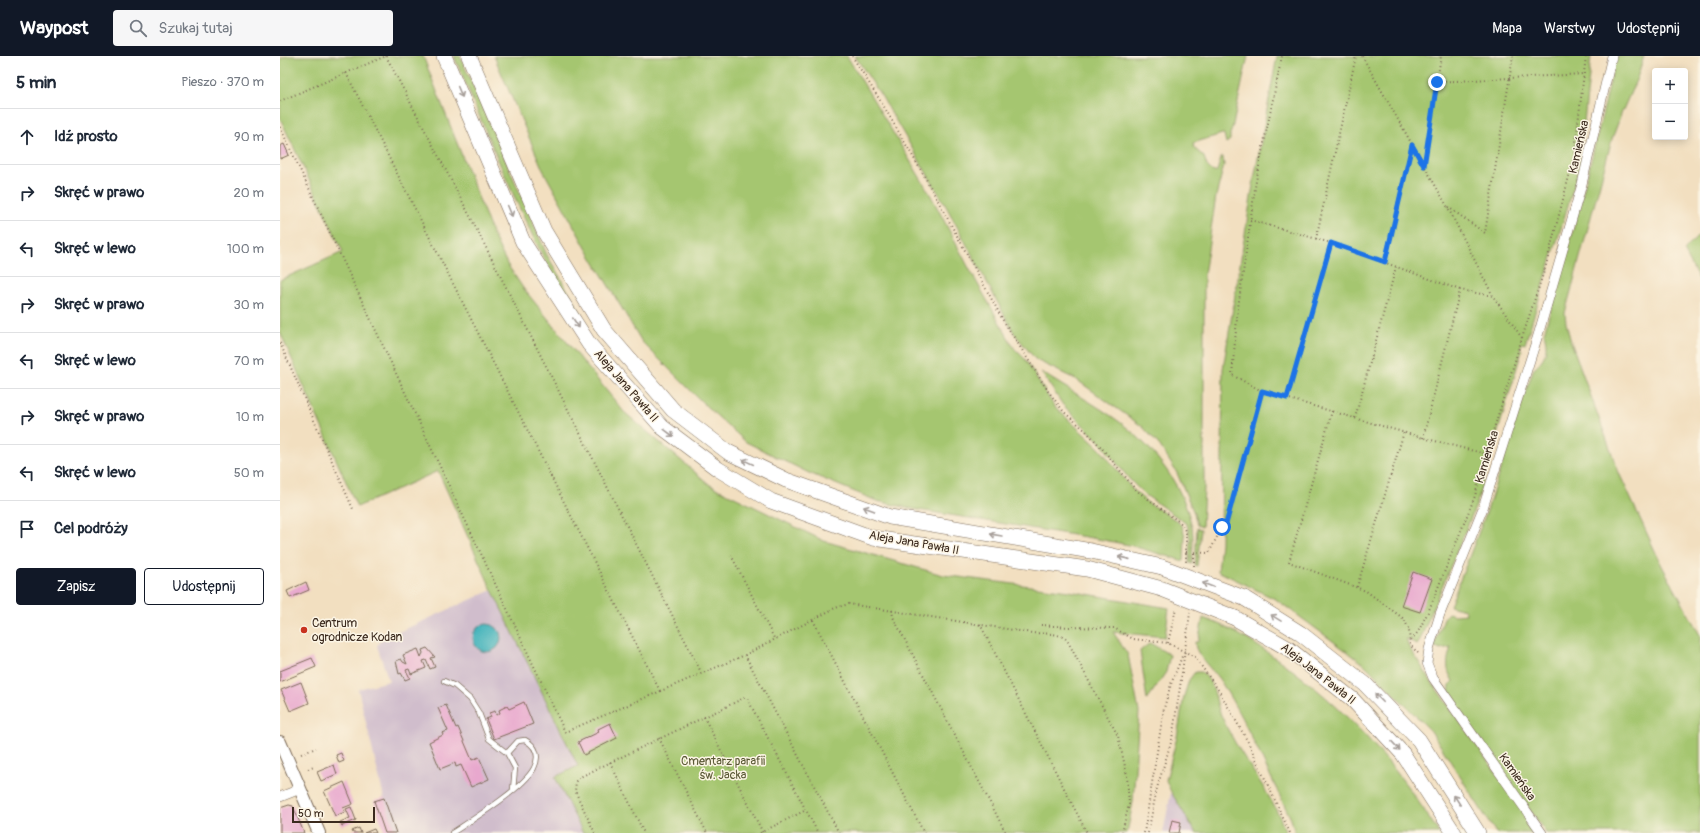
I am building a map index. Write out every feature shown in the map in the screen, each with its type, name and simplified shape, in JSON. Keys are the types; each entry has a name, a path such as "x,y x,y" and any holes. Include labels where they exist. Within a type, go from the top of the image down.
{"main road":[{"name":"Aleja Jana Pawła II","path":"444,56 523,242 589,344 662,427 718,469 771,501 873,538 1087,569 1162,589 1235,618 1289,649 1352,699 1404,754 1454,833"},
{"name":"Aleja Jana Pawła II","path":"469,56 544,231 604,330 673,410 728,452 786,480 890,517 1091,551 1162,567 1244,598 1300,633 1365,684 1419,740 1478,833"}],"street":[{"name":"Kamieńska","path":"1542,833 1438,684 1427,663 1429,649 1440,614 1483,508 1568,236 1588,161 1612,56"},
{"path":"280,742 319,833"},
{"path":"280,797 300,789"}],"lane":[{"path":"444,681 454,686 470,699 479,713 489,739 507,753 515,768 513,790"},
{"path":"452,833 489,809 513,790 534,768 537,752 533,744 525,740 518,741 507,753"}],"path":[{"path":"280,101 387,56 475,226 702,674"},
{"path":"852,56 918,165 1003,320 1054,400 1064,412 1086,431 1101,447 1136,490 1156,506 1180,521"},
{"path":"1282,56 1256,181 1238,308 1232,374 1262,391 1422,438 1486,454"},
{"path":"1316,239 1356,56"},
{"path":"1362,56 1447,206 1493,296 1522,338"},
{"path":"1424,166 1441,56"},
{"path":"1447,206 1485,233 1513,56"},
{"path":"1332,411 1289,562 1366,591 1404,619 1410,641 1418,632 1475,496 1486,454 1546,265 1574,157 1586,56"},
{"path":"346,73 660,691"},
{"path":"1437,82 1584,74"},
{"path":"280,127 565,732 745,655 835,608 848,604 1032,633 1063,636 1067,640 1118,736 1127,775 1129,804 1122,833"},
{"path":"1385,262 1412,145"},
{"path":"1250,220 1331,243 1460,290 1493,296"},
{"path":"1287,398 1331,243"},
{"path":"1355,418 1396,266"},
{"path":"1422,438 1460,290"},
{"path":"280,343 353,509"},
{"path":"1186,552 1194,551 1209,553 1222,527 1226,524 1262,391"},
{"path":"1357,587 1404,432"},
{"path":"1194,551 1194,571"},
{"path":"731,555 775,640"},
{"path":"892,610 893,617 1006,833"},
{"path":"1148,833 1157,788 1172,739 1190,612"},
{"path":"813,620 924,833"},
{"path":"980,624 1088,833"},
{"path":"1040,625 1114,628 1133,639 1168,644 1195,656 1219,691 1248,742 1290,833"},
{"path":"1144,833 1164,708 1171,684 1184,651"},
{"path":"745,655 839,833"},
{"path":"595,833 575,791 574,785 580,776 744,698 747,698 818,833"},
{"path":"704,717 762,833 806,810"},
{"path":"659,738 707,833"},
{"path":"301,754 316,748"},
{"path":"610,762 644,833"},
{"path":"308,769 314,767"}],"shaded area":[{"path":"492,590 578,766 555,777 583,833 396,833 384,798 358,689 389,681 377,646 381,640"},
{"path":"1171,792 1197,833 1163,833"}],"green space":[{"name":"Cmentarz parafii św. Jacka","path":"287,56 423,56 493,235 507,264 523,288 624,412 710,485 824,541 943,575 1069,591 1169,608 1165,637 1113,632 1128,655 1139,712 1133,802 1127,833 583,833 555,777 578,766 492,590 438,471 357,507 280,332 280,280 343,252 280,118 280,59"},
{"path":"454,56 460,56 547,255 582,315 577,318 542,255 526,222 496,156"},
{"path":"494,56 847,56 930,194 971,272 1014,348 1025,359 1054,406 1100,449 1133,490 1148,503 1176,520 1182,526 1185,536 1184,561 1129,545 913,509 877,501 809,473 746,442 706,406 642,342 586,248 543,170"},
{"path":"855,56 1248,56 1230,134 1230,140 1226,143 1224,134 1222,134 1193,143 1194,148 1204,157 1207,166 1213,172 1217,171 1221,158 1223,157 1224,165 1216,196 1204,275 1204,488 1202,527 1197,525 1194,513 1177,473 1160,446 1143,427 1077,380 1036,360 1014,333 946,206 882,97"},
{"path":"1277,56 1591,56 1579,170 1525,344 1522,343 1520,349 1522,350 1477,503 1419,642 1417,645 1406,638 1409,647 1433,684 1539,833 1496,833 1431,731 1364,664 1277,600 1218,571 1221,543 1223,369 1253,185"},
{"path":"1616,56 1644,56 1637,78 1612,139 1565,313 1566,323 1571,342 1619,473 1661,564 1700,635 1700,833 1546,833 1449,696 1450,685 1453,681 1450,677 1448,668 1448,656 1451,647 1440,649 1434,646 1444,618 1448,613 1454,615 1466,614 1465,610 1450,606 1487,511 1534,368 1544,356 1546,344 1544,333 1564,264 1600,126"},
{"path":"1700,234 1700,281 1684,251"},
{"path":"1041,372 1121,423 1156,456 1175,483 1188,512 1193,532 1192,564 1189,563 1190,538 1187,524 1144,494 1130,480 1099,441 1063,405"},
{"path":"1197,528 1201,529 1197,566 1195,565"},
{"path":"1203,618 1243,636 1262,648 1327,698 1368,739 1387,761 1423,808 1439,833 1295,833 1291,819 1242,718 1220,680 1198,652 1195,642 1198,642"},
{"path":"1150,643 1170,655 1166,672 1147,700 1140,651"},
{"path":"1195,672 1202,672 1210,682 1227,729 1272,802 1286,833 1196,833 1171,792 1166,780 1177,737 1184,696 1189,680"}],"water":[{"path":"487,624 497,628 501,638 497,648 487,652 477,648 473,638 477,628"}],"building":[{"path":"284,144 289,155 280,159 280,146"},
{"path":"1413,572 1432,579 1420,612 1401,606"},
{"path":"306,582 309,590 290,598 287,591"},
{"path":"427,648 435,657 431,658 435,667 430,669 426,660 423,661 426,668 411,674 409,669 406,670 410,678 405,680 401,673 399,674 396,661 401,659 407,664 403,655 418,649 421,657 423,653 422,650"},
{"path":"312,658 316,667 280,682 280,671"},
{"path":"301,682 309,703 290,711 281,690"},
{"path":"524,702 533,724 494,739 486,719 491,717 489,713 495,711 496,715 500,713 499,710 507,706 509,709"},
{"path":"446,705 456,728 458,727 472,760 479,757 489,779 471,787 461,765 456,767 455,763 440,769 429,742 443,735 442,733 448,731 438,708"},
{"path":"610,723 617,738 584,755 578,742 599,732 598,729"},
{"path":"341,753 344,761 339,763 336,755"},
{"path":"334,765 337,774 321,781 317,772"},
{"path":"344,782 353,804 343,808 345,812 335,816 324,791"},
{"path":"384,798 396,833 385,833 374,801"},
{"path":"289,805 293,806 304,833 280,833 280,808"},
{"path":"351,807 356,820 342,826 340,822 350,818 346,809"},
{"path":"1172,820 1181,822 1179,833 1169,833"},
{"path":"359,828 361,833 353,833 352,831"},
{"path":"374,829 376,833 364,833"}],"place":[{"name":"Centrum ogrodnicze Kodan","path":"304,630"}],"route":[{"path":"1222,527 1226,524 1262,391 1287,398 1331,243 1385,262 1412,145 1424,166 1437,82"}]}
